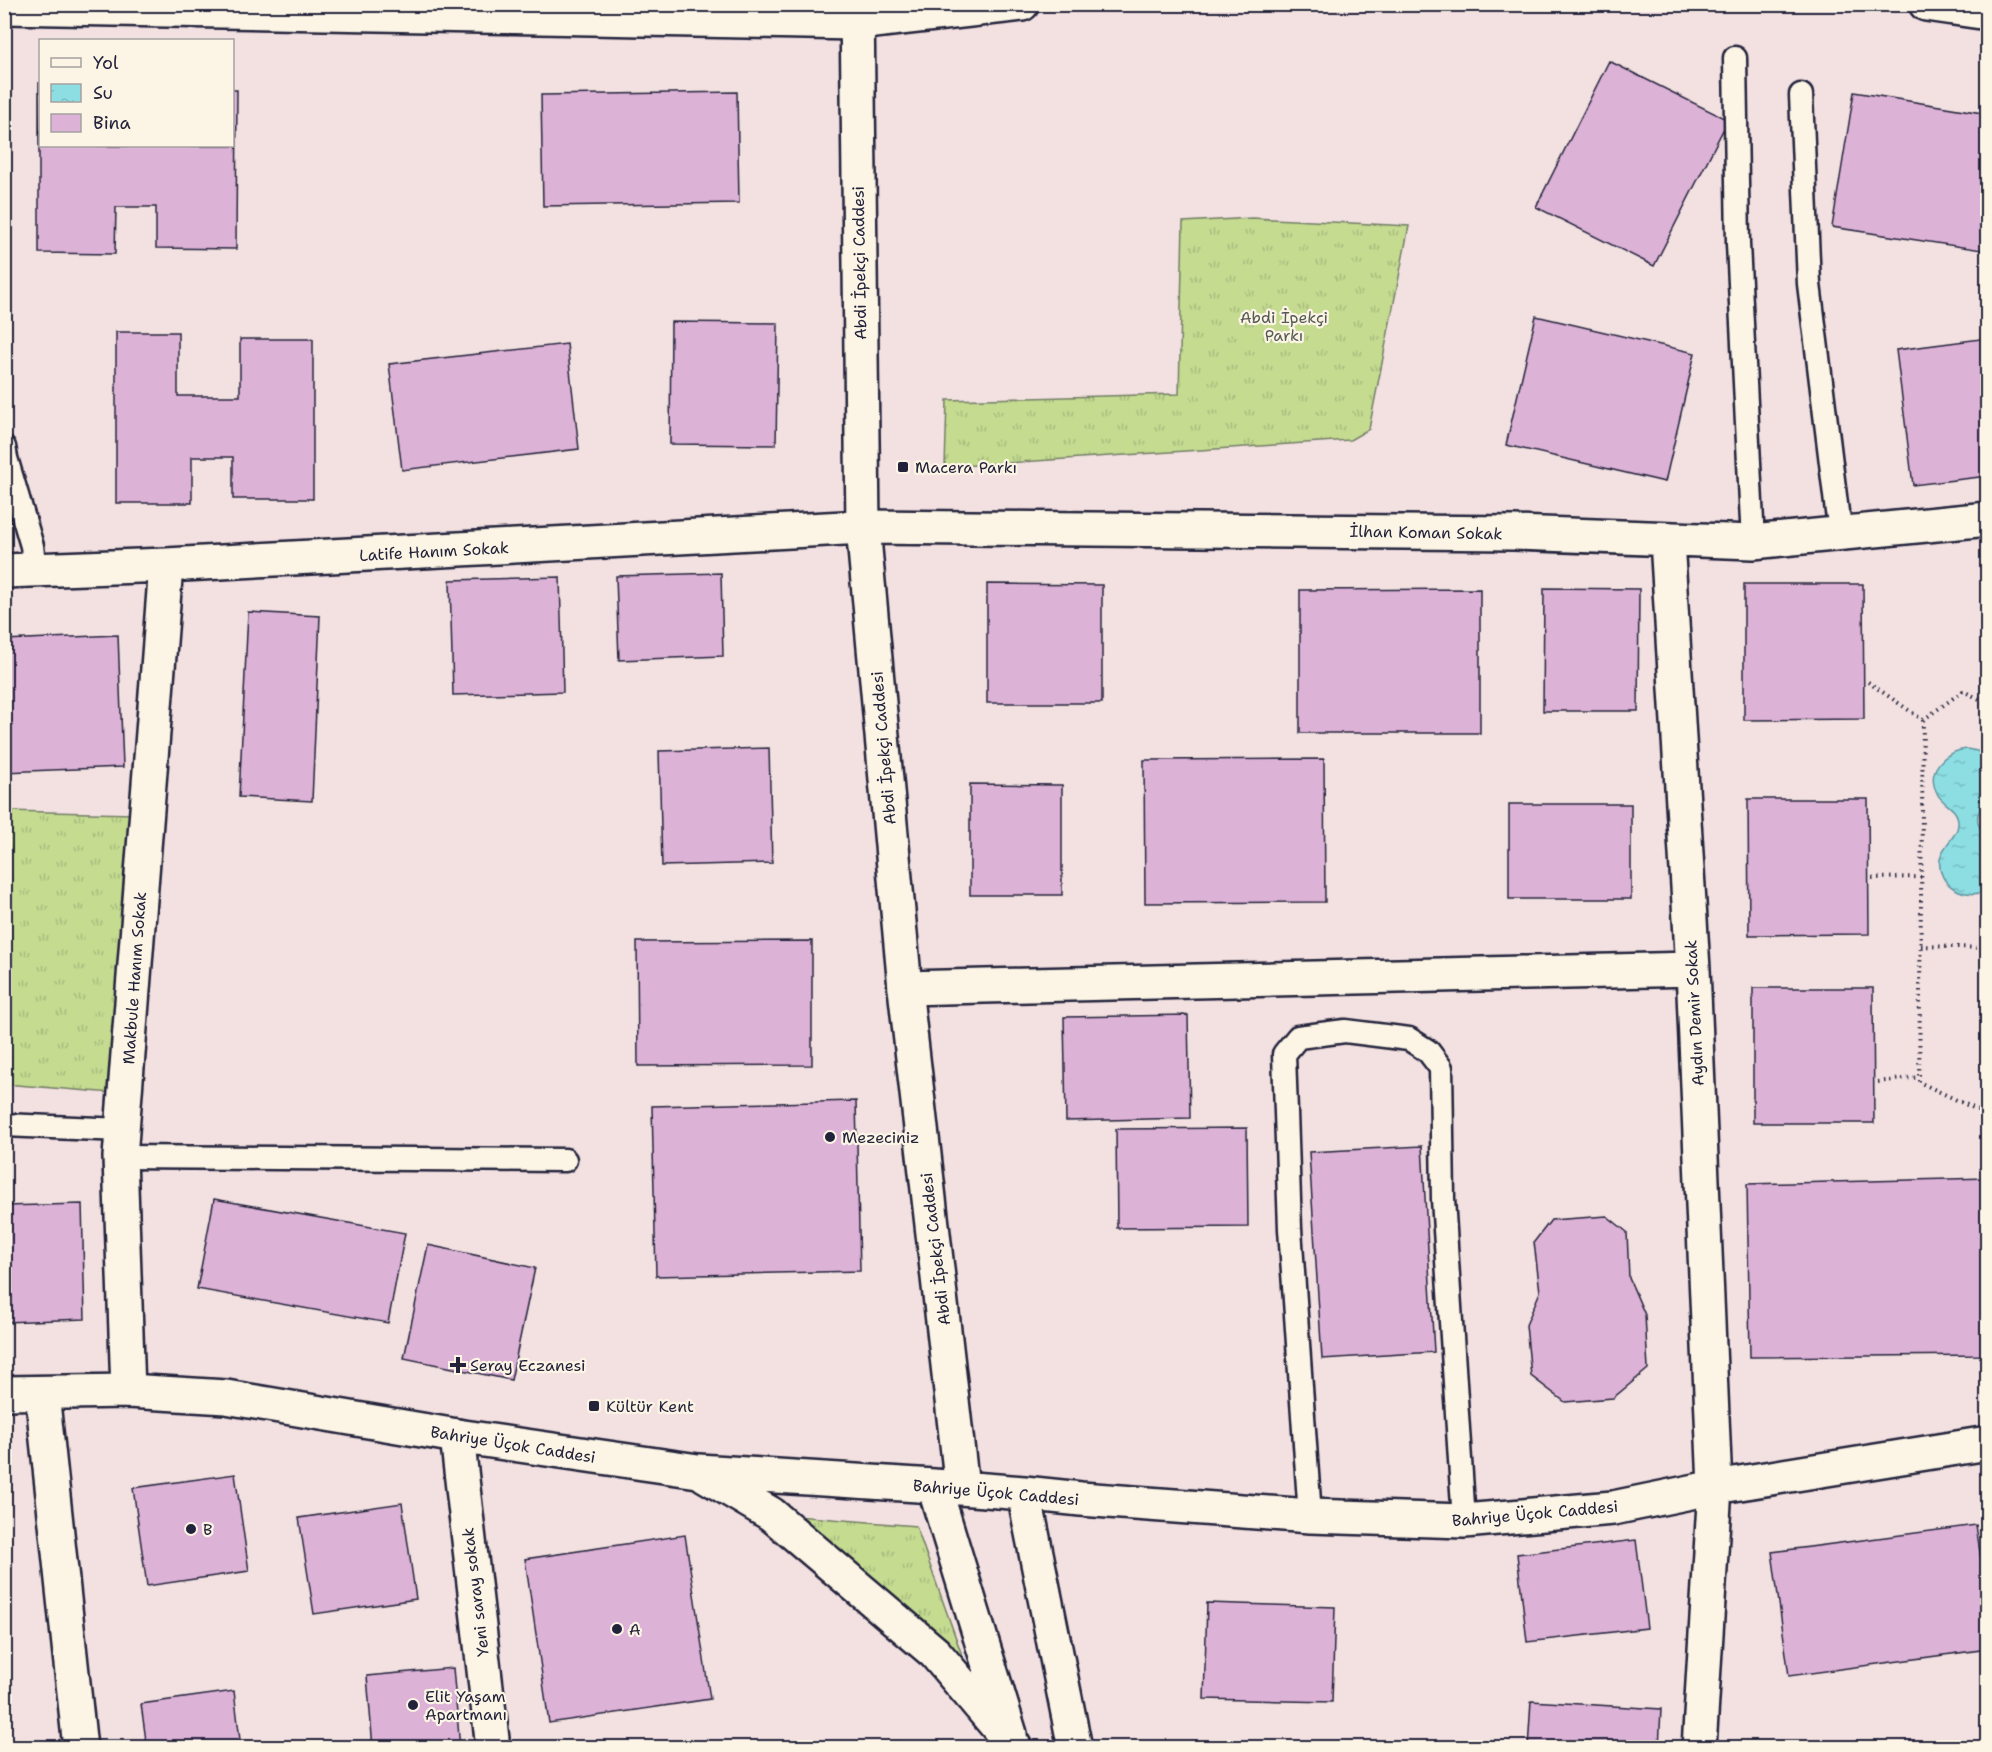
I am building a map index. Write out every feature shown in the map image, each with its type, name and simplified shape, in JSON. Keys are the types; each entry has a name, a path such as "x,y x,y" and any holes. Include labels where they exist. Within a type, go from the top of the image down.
{"street":[{"path":"4,7 856,14 1022,4"},
{"path":"1926,4 1988,13"},
{"name":"Abdi İpekçi Caddesi","path":"856,14 862,527 948,1487 1014,1747"},
{"name":"İlhan Koman Sokak","path":"862,527 1515,533 1753,542 1988,519"},
{"name":"Latife Hanım Sokak","path":"20,571 862,527"},
{"name":"Aydın Demir Sokak","path":"1667,540 1692,969 1715,1487 1699,1748"},
{"name":"Makbule Hanım Sokak","path":"128,1391 121,1144 166,565"},
{"path":"905,988 1692,969"},
{"name":"Bahriye Üçok Caddesi","path":"4,1393 128,1391 226,1397 457,1436 698,1472 948,1487 1310,1516 1464,1521 1613,1508 1715,1487 1988,1443"},
{"path":"42,1393 80,1748"},
{"name":"Yeni saray sokak","path":"457,1436 493,1748"},
{"path":"698,1472 771,1514 935,1653 1014,1747"},
{"path":"1024,1493 1075,1748"}],"lane":[{"path":"1735,58 1738,243 1753,542"},
{"path":"1801,94 1809,284 1837,512 1843,533"},
{"path":"4,447 32,546 20,571"},
{"path":"1310,1516 1290,1229 1284,1054 1298,1037 1345,1031 1409,1040 1428,1051 1441,1068 1443,1199 1464,1521"},
{"path":"4,1125 121,1144 565,1160"}],"path":[{"path":"1869,682 1923,720"},
{"path":"1923,720 1963,691 1988,703"},
{"path":"1923,720 1920,1082 1988,1115"},
{"path":"1872,878 1921,877"},
{"path":"1920,946 1988,948"},
{"path":"1878,1082 1920,1077"}],"green space":[{"name":"Abdi İpekçi Parkı","path":"1252,218 1409,226 1369,429 1350,440 945,467 947,400 1179,394 1183,222"},
{"path":"5,811 132,814 112,1093 5,1084"},
{"path":"796,1516 916,1526 968,1672 863,1568"}],"water":[{"path":"1967,749 1977,751 1988,759 1987,800 1978,813 1978,823 1987,836 1987,891 1970,894 1948,883 1940,868 1941,854 1956,832 1958,822 1953,809 1939,797 1934,785 1935,769 1939,763 1951,753"}],"building":[{"path":"1609,61 1728,120 1654,266 1536,207"},
{"path":"234,90 237,90 236,249 156,248 156,207 116,207 115,254 39,253 39,147 234,147"},
{"path":"737,92 739,203 543,206 541,95"},
{"path":"1854,92 1988,114 1988,251 1832,227"},
{"path":"1536,316 1695,353 1665,482 1506,445"},
{"path":"671,322 778,323 776,445 670,444"},
{"path":"116,332 178,332 178,396 240,396 240,339 313,339 313,499 233,499 233,457 192,457 192,503 116,503"},
{"path":"1988,338 1988,476 1913,485 1896,350"},
{"path":"567,344 579,449 402,470 389,364"},
{"path":"721,573 723,656 619,660 616,576"},
{"path":"560,577 563,692 453,695 450,580"},
{"path":"987,584 1102,585 1102,703 987,703"},
{"path":"1744,584 1863,584 1864,719 1744,720"},
{"path":"1544,588 1639,589 1638,711 1543,711"},
{"path":"1480,589 1480,733 1300,733 1300,590"},
{"path":"248,612 320,616 312,801 239,797"},
{"path":"118,635 123,767 4,772 4,640"},
{"path":"769,748 772,863 662,866 659,751"},
{"path":"1324,759 1325,902 1145,903 1144,760"},
{"path":"970,784 1062,785 1062,895 970,895"},
{"path":"1748,799 1868,799 1869,934 1749,935"},
{"path":"1509,804 1631,804 1631,899 1509,899"},
{"path":"812,941 812,1065 638,1066 637,942"},
{"path":"1753,988 1873,988 1874,1123 1753,1123"},
{"path":"1188,1015 1190,1118 1066,1121 1064,1017"},
{"path":"856,1101 860,1271 656,1276 652,1106"},
{"path":"1247,1128 1248,1227 1117,1228 1116,1129"},
{"path":"1422,1146 1434,1352 1322,1359 1309,1152"},
{"path":"1988,1178 1988,1355 1750,1357 1747,1184"},
{"path":"214,1199 405,1233 388,1323 197,1289"},
{"path":"82,1204 85,1319 4,1322 4,1206"},
{"path":"1607,1216 1627,1232 1629,1278 1645,1315 1648,1369 1613,1398 1565,1402 1531,1376 1526,1325 1540,1292 1534,1242 1551,1220"},
{"path":"428,1245 535,1268 511,1380 404,1358"},
{"name":"B","path":"235,1474 249,1571 147,1586 133,1488"},
{"path":"4,1483 8,1559 4,1559"},
{"path":"402,1503 416,1599 314,1614 299,1518"},
{"path":"1976,1525 1988,1608 1988,1649 1789,1676 1772,1552"},
{"name":"A","path":"685,1535 710,1699 549,1723 525,1559"},
{"path":"1636,1540 1647,1628 1527,1642 1517,1554"},
{"path":"1207,1603 1335,1607 1332,1702 1204,1699"},
{"name":"Elit Yaşam Apartmanı","path":"453,1668 460,1748 373,1748 367,1676"},
{"path":"234,1691 241,1748 147,1748 141,1704"},
{"path":"1531,1701 1661,1709 1659,1748 1528,1748"},
{"path":"896,1741 897,1748 858,1748"}],"place":[{"name":"Macera Parkı","path":"903,467"},
{"name":"Mezeciniz","path":"830,1137"},
{"name":"Seray Eczanesi","path":"458,1365"},
{"name":"Kültür Kent","path":"594,1406"},
{"name":"B","path":"191,1529"},
{"name":"A","path":"617,1629"},
{"name":"Elit Yaşam Apartmanı","path":"413,1705"}]}
